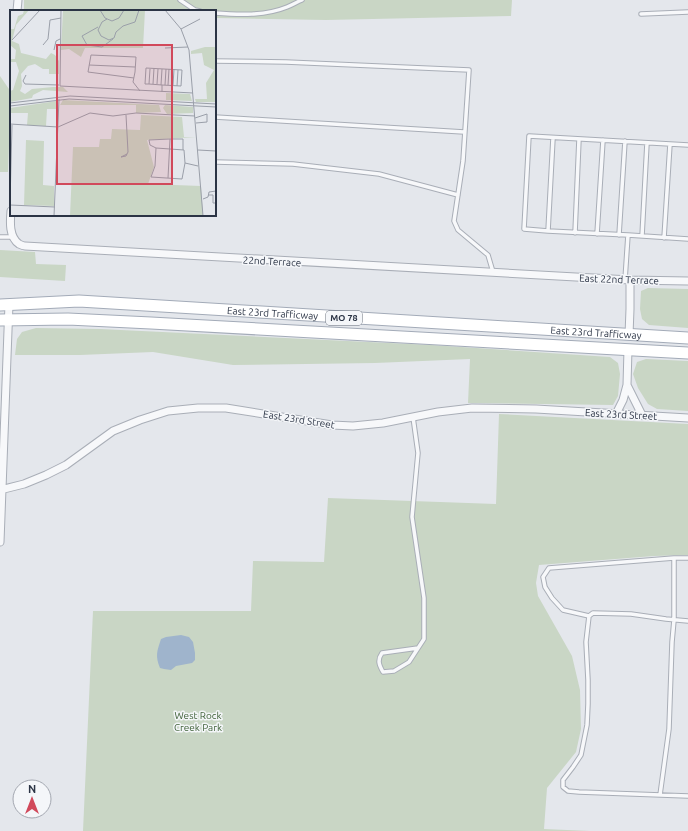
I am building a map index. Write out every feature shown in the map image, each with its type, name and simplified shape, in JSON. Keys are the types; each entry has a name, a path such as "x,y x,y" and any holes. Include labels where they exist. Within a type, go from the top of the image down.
{"main road":[{"name":"East 23rd Trafficway","path":"4,304 79,301 688,338"},
{"name":"East 23rd Trafficway","path":"4,320 68,319 151,323 688,353"}],"street":[{"path":"17,10 18,0"},
{"path":"10,216 12,237"},
{"name":"22nd Terrace","path":"12,237 19,244 25,246 550,276"},
{"name":"East 22nd Terrace","path":"550,276 688,282"},
{"path":"627,280 630,309 629,335"},
{"path":"0,542 4,304"},
{"path":"616,414 623,400 626,385 628,350"},
{"path":"626,385 642,415"},
{"name":"East 23rd Street","path":"1,490 24,484 46,475 66,465 112,432 140,420 168,411 198,408 226,408 339,426 383,423 438,412 472,408 536,409 688,418"}],"lane":[{"path":"180,0 195,10"},
{"path":"216,13 234,15 270,12 287,7 302,0"},
{"path":"642,14 688,12"},
{"path":"216,61 286,62 469,70 462,161 454,221 458,230 488,255 494,273"},
{"path":"216,117 464,132"},
{"path":"688,145 529,136 524,214 524,229 688,239"},
{"path":"548,231 554,138"},
{"path":"575,233 579,139"},
{"path":"597,234 603,140"},
{"path":"619,235 625,142"},
{"path":"642,236 647,143"},
{"path":"664,238 670,144"},
{"path":"216,162 292,164 379,174 458,195"},
{"path":"0,236 12,237"},
{"path":"627,280 628,236"},
{"path":"413,417 418,454 412,517 424,598 424,639 409,662 394,671 384,672 380,666 379,658 382,653 418,648"},
{"path":"660,795 669,729 674,620 674,558"},
{"path":"688,558 549,568 543,577 545,587 552,598 564,610 589,616 593,613 631,614 688,621"},
{"path":"589,616 586,642 588,680 587,725 581,755 573,768 562,780 563,787 568,791 579,792 688,796"}],"green space":[{"path":"24,0 512,0 511,16 326,20 216,18 216,10 24,10"},
{"path":"0,76 10,91 10,119 8,172 0,172"},
{"path":"0,250 35,252 36,264 66,265 65,281 0,277"},
{"path":"648,288 688,289 688,328 649,325 642,319 640,309 641,291"},
{"path":"36,328 100,329 431,345 610,357 618,363 620,374 618,396 613,405 468,403 470,359 375,363 233,365 153,352 80,355 15,355 17,339 22,332"},
{"path":"646,359 688,361 688,411 657,409 648,404 638,388 633,374 637,362"},
{"name":"West Rock Creek Park","path":"499,414 688,424 688,555 654,556 539,565 536,583 538,596 572,656 580,690 581,729 576,752 547,788 544,829 590,831 83,831 93,611 251,611 253,561 324,562 328,498 496,504"}],"water":[{"path":"181,635 189,637 193,642 195,660 192,663 176,666 171,670 160,668 157,660 157,654 161,639"}]}
